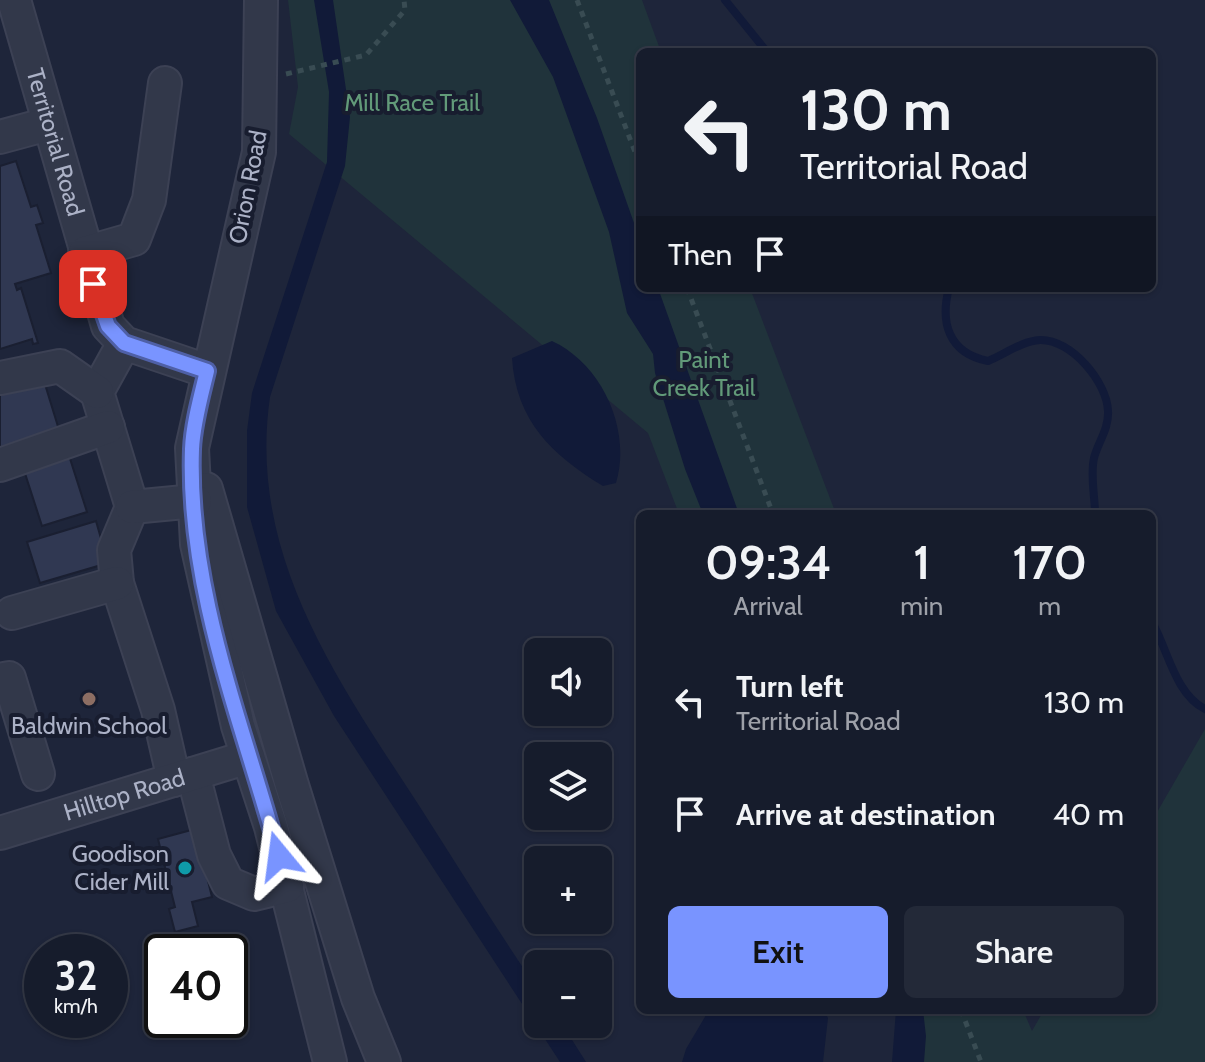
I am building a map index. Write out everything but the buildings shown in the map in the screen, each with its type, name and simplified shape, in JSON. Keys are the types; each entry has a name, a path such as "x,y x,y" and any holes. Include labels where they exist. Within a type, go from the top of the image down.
{"street":[{"name":"Orion Road","path":"207,371 259,152 261,0"},
{"name":"Territorial Road","path":"11,18 48,124 108,326 124,343"},
{"path":"85,253 134,239 149,200 165,83"},
{"path":"0,137 48,124"},
{"path":"97,392 124,343 207,371 192,448 197,544 248,757 287,886 330,1062"},
{"path":"0,378 60,366 97,392 132,507 114,550 117,583 158,710 214,855 228,883 254,894 287,886"},
{"path":"0,465 108,427"},
{"path":"192,448 358,998 384,1062"},
{"path":"132,507 195,501"},
{"path":"12,613 117,583"},
{"path":"0,680 9,678 38,774"},
{"name":"Hilltop Road","path":"0,833 248,757"}],"path":[{"path":"309,67 366,55 405,10 404,0"},
{"path":"577,0 636,155"},
{"path":"689,292 771,510"},
{"path":"963,1014 981,1062"}],"green space":[{"path":"288,0 642,0 660,48 636,48 636,292 752,292 834,510 677,510 648,433 289,134 298,87"},
{"path":"1205,729 1205,1062 919,1062 901,1014 1025,1014 1032,1031 1042,1014 1156,1014 1156,814"}],"water":[{"path":"314,0 333,0 350,117 345,166 270,397 266,455 272,510 286,563 330,664 524,969 524,1007 334,716 276,611 247,507 247,431 252,393 327,162 329,92"},
{"path":"510,0 549,0 597,118 636,229 636,292 659,292 738,510 701,510 655,373 653,354 627,313 609,232 553,77"},
{"path":"552,341 585,365 609,401 620,442 616,483 603,486 568,462 529,418 515,380 512,358"},
{"path":"707,1014 826,1014 828,1018 823,1062 682,1062"},
{"path":"896,1014 923,1014 924,1062 892,1062"},
{"path":"544,1038 571,1038 586,1062 560,1062"}],"waterway":[{"path":"725,0 764,48"},
{"path":"948,292 946,313 950,334 964,351 974,357 988,361 1040,340 1052,342 1075,354 1094,376 1108,411 1107,424 1093,465 1095,510"},
{"path":"1156,631 1179,682 1186,693 1205,709"}],"place":[{"name":"Baldwin School","path":"89,699"},
{"name":"Goodison Cider Mill","path":"185,868"}],"route":[{"path":"93,284 108,326 124,343 157,357 207,371 192,448 197,544 238,726 279,856"}],"park label":[{"name":"Mill Race Trail","path":"412,103"},
{"name":"Paint Creek Trail","path":"704,374"}]}
